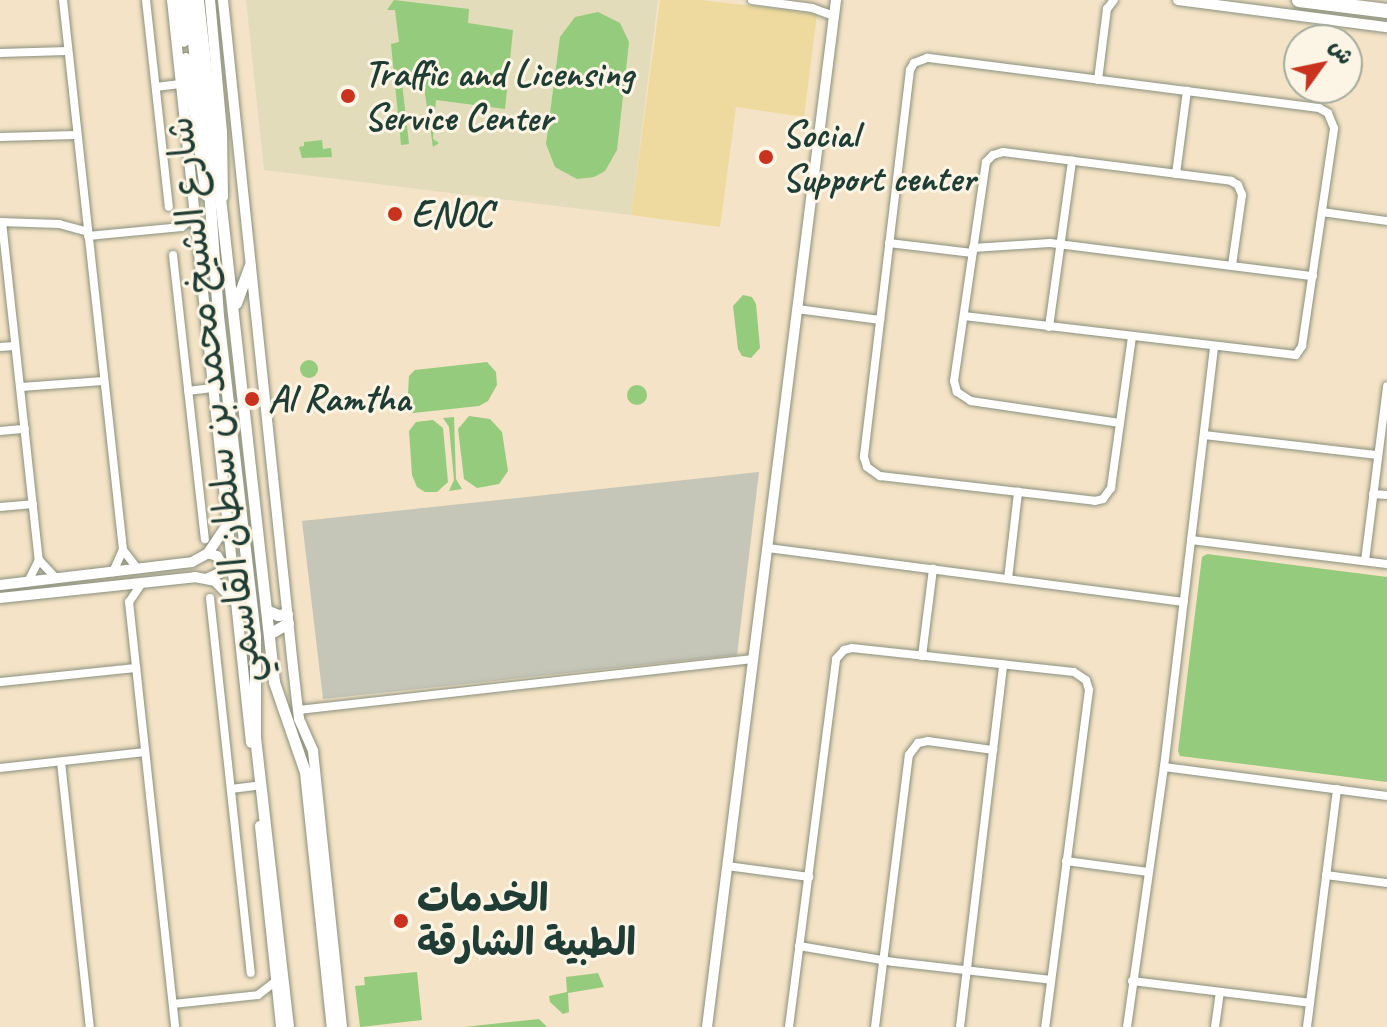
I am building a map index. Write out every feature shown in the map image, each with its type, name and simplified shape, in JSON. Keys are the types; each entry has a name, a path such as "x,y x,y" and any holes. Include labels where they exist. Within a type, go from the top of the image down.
{"highway":[{"path":"1299,0 1387,11"},
{"path":"1330,4 1338,10 1387,18"}],"main road":[{"name":"شارع الشيخ محمد بن سلطان القاسمي","path":"188,0 207,162 207,200 228,415 255,637 255,737 274,928 288,1027"},
{"name":"شارع الشيخ محمد بن سلطان القاسمي","path":"206,0 234,315 266,610 276,690 305,772 332,1027"},
{"path":"234,315 250,265"},
{"path":"222,452 228,415"},
{"path":"266,610 288,619 269,634"}],"street":[{"path":"63,0 123,550 113,572"},
{"path":"146,0 169,207"},
{"path":"172,0 255,786 274,928 281,1027"},
{"path":"180,0 207,200"},
{"path":"206,0 225,15"},
{"path":"223,0 298,710 313,751 342,1027"},
{"path":"752,0 812,8 834,16"},
{"path":"707,1027 836,0"},
{"path":"1098,80 1105,5 1114,0"},
{"path":"1178,0 1387,27"},
{"path":"0,53 67,51"},
{"path":"964,316 1296,355 1302,346 1334,128 1328,113 1319,108 927,58 914,63 910,70 864,457 867,467 880,476 1095,501 1103,499 1111,488 1132,337"},
{"path":"182,84 187,69"},
{"path":"156,87 182,84"},
{"path":"1176,174 1187,91"},
{"path":"0,137 76,135"},
{"path":"1120,423 965,400 954,381 984,167 989,158 1003,152 1231,181 1240,188 1232,265"},
{"path":"1049,327 1072,161"},
{"path":"1322,212 1387,221"},
{"path":"28,582 39,560 1,222 59,224 88,234 176,228 187,224 196,213"},
{"path":"176,228 194,235 200,243"},
{"path":"889,243 972,250 1060,244 1313,276"},
{"path":"173,255 205,539"},
{"path":"797,309 880,320"},
{"path":"0,347 15,346"},
{"path":"1127,1027 1164,767 1214,347"},
{"path":"21,387 103,381"},
{"path":"1365,561 1387,386"},
{"path":"188,391 214,388"},
{"path":"0,431 25,429"},
{"path":"1204,435 1378,455"},
{"path":"1008,579 1018,492"},
{"path":"1373,494 1387,495"},
{"path":"0,507 33,504"},
{"path":"0,585 187,564 208,553 229,521"},
{"path":"1191,540 1387,564"},
{"path":"768,548 1184,602"},
{"path":"123,550 138,569"},
{"path":"0,598 208,578 220,573 222,564 217,556 208,553"},
{"path":"39,560 56,578"},
{"path":"922,656 933,569"},
{"path":"208,578 221,585 235,602"},
{"path":"129,602 144,582"},
{"path":"114,585 129,602 175,1027"},
{"path":"210,598 251,973"},
{"path":"789,1027 838,656 852,648 1074,672 1083,676 1088,685 1045,1027"},
{"path":"298,710 751,659"},
{"path":"960,1027 1003,665"},
{"path":"0,682 136,668"},
{"path":"875,1027 911,750 928,741 993,750"},
{"path":"0,768 145,752"},
{"path":"61,762 90,1027"},
{"path":"1164,767 1387,796"},
{"path":"231,789 255,786"},
{"path":"1307,1027 1337,789"},
{"path":"1066,861 1148,872"},
{"path":"727,866 809,877"},
{"path":"1326,875 1387,883"},
{"path":"799,946 966,971 1051,980"},
{"path":"173,1004 258,995 276,981"},
{"path":"1132,981 1310,1003"},
{"path":"1215,1027 1220,992"},
{"path":"258,995 279,1006"}],"shaded area":[{"path":"246,0 658,0 631,215 264,170"},
{"path":"759,472 737,655 323,699 302,521"}],"green space":[{"path":"394,0 469,9 468,23 513,30 505,109 436,100 433,139 439,143 433,147 423,81 402,83 409,144 401,145 391,44 399,42 395,10 387,10"},
{"path":"598,12 620,23 629,42 617,150 605,171 594,177 577,179 555,167 546,144 560,37 575,17"},
{"path":"322,140 323,149 331,148 332,157 302,158 299,147 304,146 304,142"},
{"path":"743,295 752,297 756,304 760,348 751,358 742,356 738,349 733,306"},
{"path":"309,360 318,369 309,378 300,369"},
{"path":"487,362 496,372 497,385 488,401 479,406 413,413 407,410 409,376 415,370"},
{"path":"637,385 644,388 647,395 644,402 637,405 630,402 627,395 630,388"},
{"path":"469,416 490,419 502,432 508,471 499,484 477,488 464,479 458,429"},
{"path":"454,417 456,479 462,489 449,491 454,480 449,427 443,418"},
{"path":"433,420 443,428 448,482 437,492 425,492 417,487 412,475 409,431 416,422"},
{"path":"1207,554 1387,577 1387,782 1180,756 1178,751 1202,557"},
{"path":"417,972 422,1020 360,1027 355,986 365,985 364,977"},
{"path":"598,973 604,987 568,993 569,1012 563,1014 550,1002 549,996 567,992 566,977"},
{"path":"539,1019 547,1027 464,1027"}],"sand":[{"path":"660,0 701,0 817,14 804,117 736,107 720,227 631,215"}],"place":[{"name":"Traffic and Licensing Service Center","path":"348,96"},
{"name":"Social Support center","path":"766,157"},
{"name":"ENOC","path":"395,214"},
{"name":"Al Ramtha","path":"252,399"},
{"name":"الخدمات الطبية الشارقة","path":"401,921"}]}
